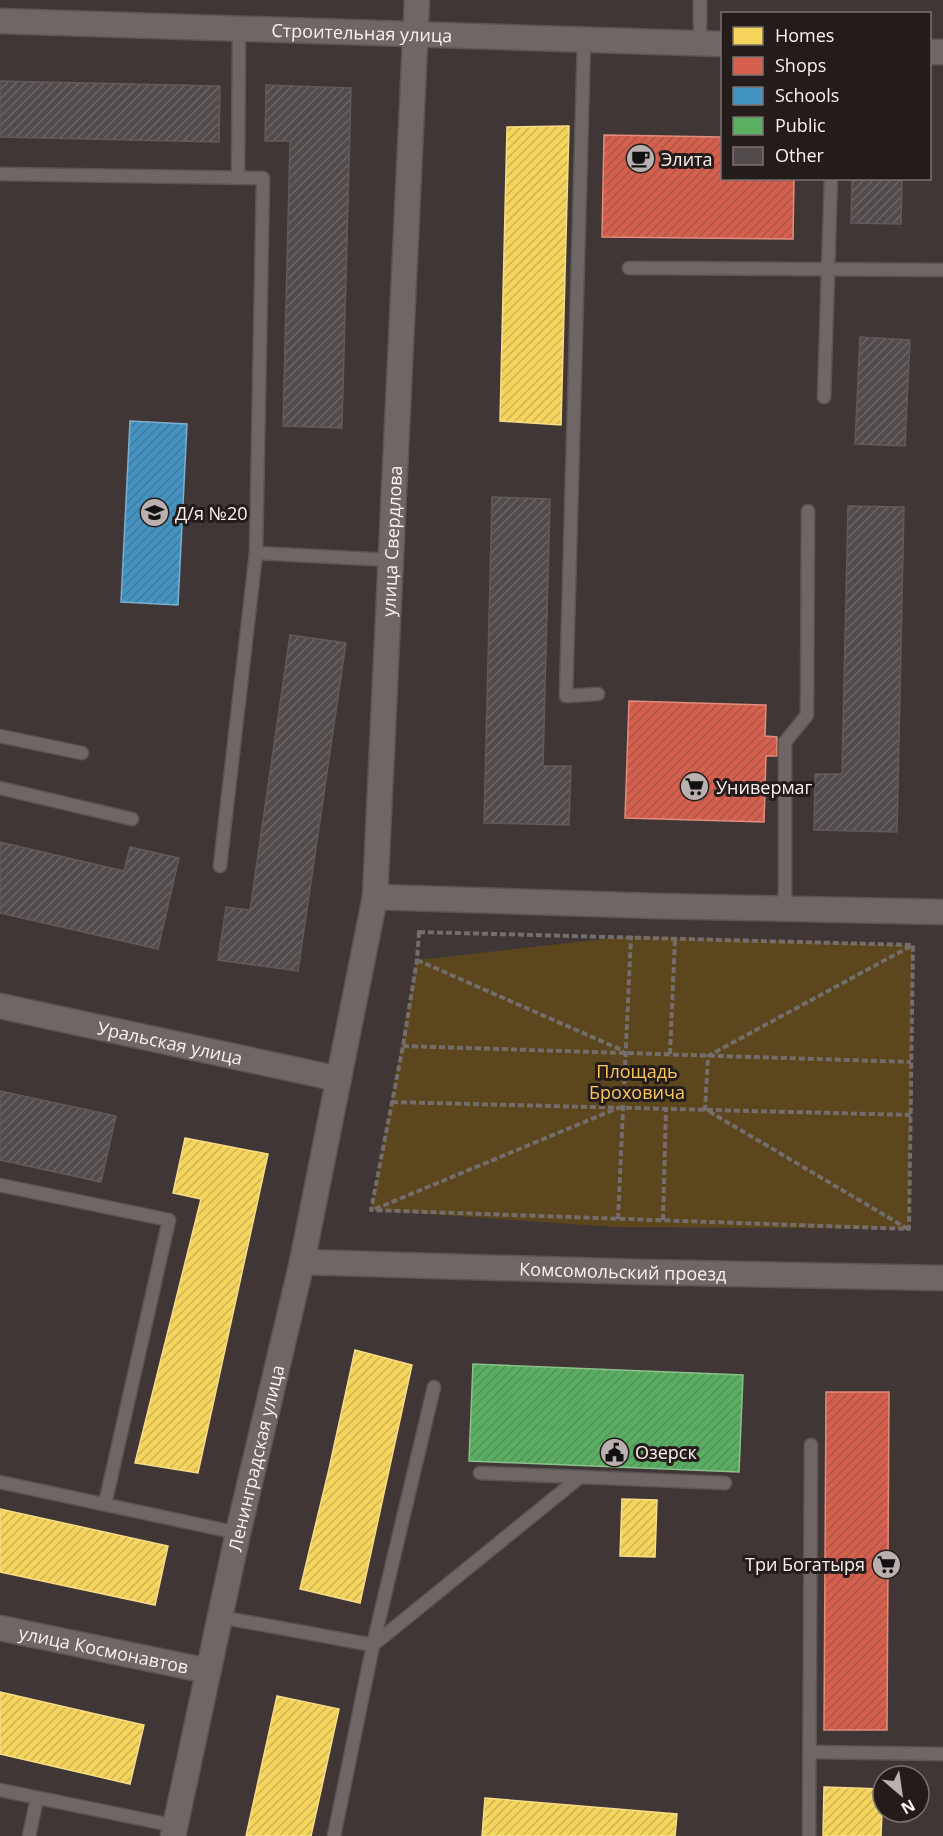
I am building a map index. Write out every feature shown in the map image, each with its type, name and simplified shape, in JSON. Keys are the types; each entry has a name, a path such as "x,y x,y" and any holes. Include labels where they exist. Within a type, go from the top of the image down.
{"street":[{"name":"улица Свердлова","path":"339,1079 375,897 417,0"},
{"name":"Строительная улица","path":"0,21 711,44"},
{"path":"375,897 943,912"},
{"name":"Уральская улица","path":"0,1006 339,1079"},
{"name":"Ленинградская улица","path":"174,1831 238,1533 302,1262 339,1079"},
{"name":"Комсомольский проезд","path":"302,1262 943,1278"},
{"name":"улица Космонавтов","path":"0,1628 208,1671"}],"lane":[{"path":"700,0 711,44"},
{"path":"238,178 239,29"},
{"path":"584,41 566,696 598,694"},
{"path":"0,174 263,178 256,553 220,866"},
{"path":"824,397 830,270 831,180"},
{"path":"629,268 943,270"},
{"path":"785,909 785,742 807,715 808,510"},
{"path":"256,553 391,560"},
{"path":"0,736 82,753"},
{"path":"0,788 132,819"},
{"path":"0,1185 169,1220 105,1504"},
{"path":"334,1836 373,1645 434,1387"},
{"path":"809,1836 811,1445"},
{"path":"480,1473 725,1483"},
{"path":"220,1617 373,1645 580,1478"},
{"path":"0,1482 238,1533"},
{"path":"810,1752 943,1754"},
{"path":"0,1790 174,1831"},
{"path":"29,1836 37,1798"}],"path":[{"path":"371,1210 403,1046 417,960 419,932 913,945"},
{"path":"618,1219 631,936"},
{"path":"670,1054 675,938"},
{"path":"708,1056 913,945"},
{"path":"909,1229 913,945"},
{"path":"417,960 627,1053"},
{"path":"403,1046 911,1062"},
{"path":"705,1109 708,1056"},
{"path":"392,1102 911,1114"},
{"path":"371,1210 622,1108"},
{"path":"663,1220 666,1108"},
{"path":"705,1109 909,1229"},
{"path":"371,1210 909,1229"}],"green space":[{"name":"Площадь Броховича","path":"631,936 913,945 909,1229 615,1227 371,1210 417,960"}],"building: Homes":[{"path":"569,126 561,425 500,421 507,127"},
{"path":"185,1138 268,1154 198,1473 135,1463 201,1199 173,1193"},
{"path":"355,1350 412,1365 360,1603 300,1589"},
{"path":"622,1499 657,1500 655,1557 620,1556"},
{"path":"0,1509 168,1546 155,1605 0,1572"},
{"path":"0,1692 144,1725 130,1784 0,1754"},
{"path":"277,1696 339,1709 311,1836 246,1836"},
{"path":"824,1787 871,1789 871,1824 882,1824 881,1836 823,1836"},
{"path":"485,1798 677,1814 675,1836 482,1836"}],"building: Shops":[{"path":"604,135 721,137 721,180 794,180 793,239 602,237"},
{"name":"Универмаг","path":"629,701 766,705 765,736 777,737 777,756 766,756 764,822 625,818"},
{"path":"826,1392 889,1392 887,1730 824,1730"}],"building: Schools":[{"name":"Д/я №20","path":"130,421 187,424 178,605 121,602"}],"building: Public":[{"path":"473,1364 743,1375 739,1472 469,1461"}],"building: Other":[{"path":"0,81 220,86 219,142 0,137"},
{"path":"266,85 351,88 342,428 283,426 290,141 265,141"},
{"path":"852,180 902,180 901,224 851,223"},
{"path":"860,337 910,340 905,446 855,444"},
{"path":"492,497 550,499 543,766 571,766 569,825 484,823"},
{"path":"848,506 904,507 897,832 814,830 815,774 842,774"},
{"path":"290,635 346,643 298,971 218,960 226,907 250,910"},
{"path":"0,842 124,871 130,847 179,858 158,949 0,913"},
{"path":"0,1091 116,1116 101,1182 0,1160"}],"place":[{"name":"Элита","path":"640,159"},
{"name":"Д/я №20","path":"154,513"},
{"name":"Универмаг","path":"695,787"},
{"name":"Озерск","path":"614,1452"},
{"name":"Три Богатыря","path":"886,1564"}]}
